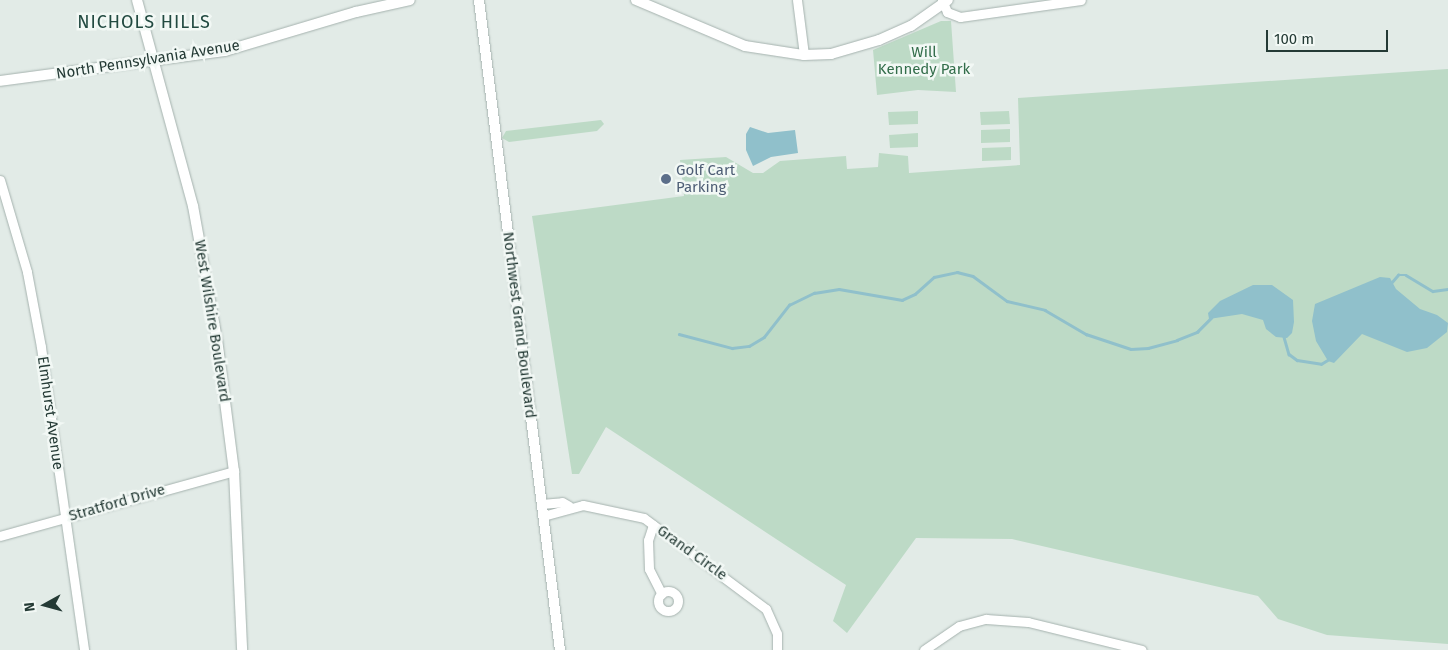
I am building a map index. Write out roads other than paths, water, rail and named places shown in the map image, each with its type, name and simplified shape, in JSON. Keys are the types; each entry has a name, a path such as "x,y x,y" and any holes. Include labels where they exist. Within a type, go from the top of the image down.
{"street":[{"name":"West Wilshire Boulevard","path":"137,0 193,206 218,339 234,471 242,650"},
{"name":"North Pennsylvania Avenue","path":"0,81 154,62 225,51 356,12 410,0"},
{"name":"Northwest Grand Boulevard","path":"479,0 560,650"},
{"path":"636,0 745,46 804,55 831,54 879,40 911,26 944,2 947,12 960,16 1081,0"},
{"path":"797,0 804,55"},
{"name":"Elmhurst Avenue","path":"0,180 27,272 84,650"},
{"name":"Stratford Drive","path":"0,536 234,471"},
{"name":"Grand Circle","path":"541,504 562,502 568,506 583,505 620,511 653,525 766,609 777,634 777,650"},
{"name":"Grand Circle","path":"543,516 562,512 568,506"},
{"path":"653,525 648,540 648,563 662,594"},
{"path":"924,650 959,626 986,618 1028,622 1127,648 1142,650"}],"water":[{"path":"750,127 768,133 795,130 798,153 771,157 753,166 746,150 746,134"},
{"path":"1380,277 1390,278 1396,289 1420,309 1437,315 1448,323 1447,332 1427,348 1407,352 1362,334 1334,363 1328,361 1316,341 1312,321 1315,304"},
{"path":"1253,285 1272,285 1293,300 1294,322 1292,333 1287,338 1276,337 1266,329 1263,320 1242,314 1209,319 1208,313 1220,301"}],"waterway":[{"path":"679,334 732,348 749,346 764,337 789,305 814,293 839,289 902,300 915,294 934,277 957,272 973,276 1007,301 1045,310 1086,334 1131,349 1148,348 1177,340 1197,332 1211,318"},
{"path":"1391,283 1398,275 1406,275 1433,291 1448,289"},
{"path":"1284,337 1289,354 1297,360 1321,364 1329,359"}],"place":[{"name":"Golf Cart Parking","path":"666,179"}],"district":[{"name":"NICHOLS HILLS","path":"144,22"}],"park label":[{"name":"Will Kennedy Park","path":"924,60"}]}
